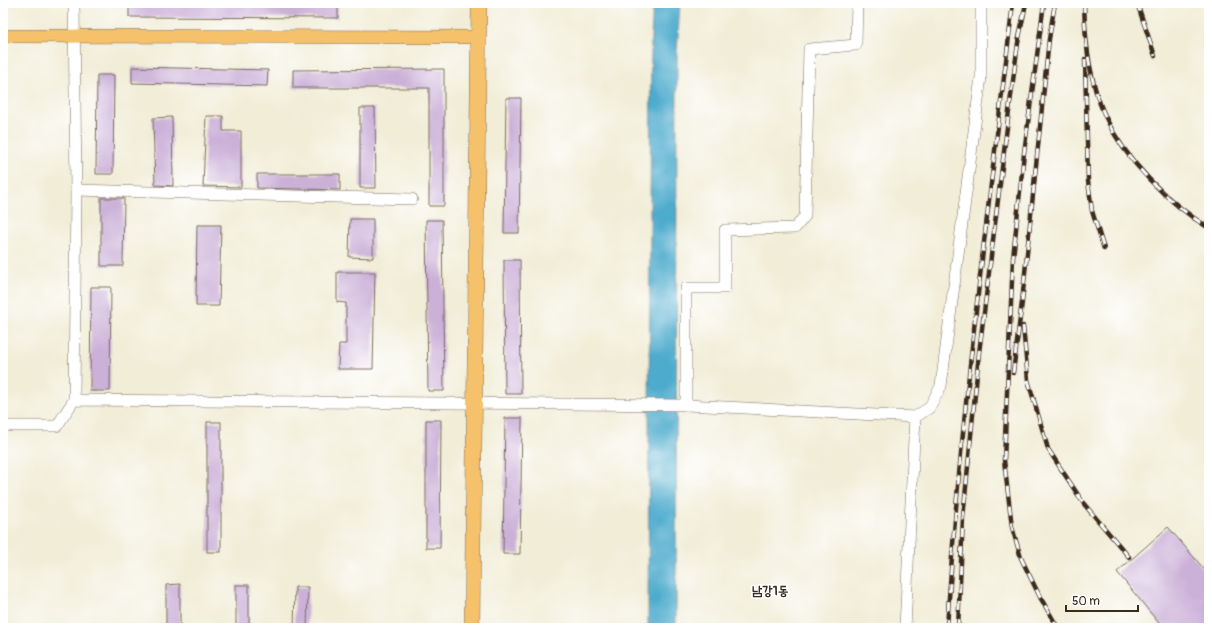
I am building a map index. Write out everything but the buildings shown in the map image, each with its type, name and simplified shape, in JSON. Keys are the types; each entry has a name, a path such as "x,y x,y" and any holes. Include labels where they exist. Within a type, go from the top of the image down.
{"highway":[{"path":"472,628 477,37 479,3"}],"main road":[{"path":"3,36 477,37"}],"street":[{"path":"3,426 57,426 74,400 76,190 74,3"},
{"path":"686,404 686,288 725,288 725,230 795,228 805,216 809,49 856,45 857,3"},
{"path":"74,400 686,404 914,417 929,408 941,386 981,77 981,3"},
{"path":"76,190 412,199"},
{"path":"905,628 914,417"}],"water":[{"path":"653,3 680,3 677,51 676,628 648,628 651,39"}],"railway":[{"path":"947,628 959,471 967,393 1013,3"},
{"path":"958,628 963,518 979,353 1018,43 1026,3"},
{"path":"1044,3 1024,153 1013,258 1004,460 1012,527 1021,558 1040,597 1058,628"},
{"path":"1013,373 1022,302 1049,39 1055,3"},
{"path":"1084,3 1085,32 1089,61 1095,89 1105,116 1124,149 1149,179 1178,206 1209,228"},
{"path":"1137,3 1155,56"},
{"path":"1085,59 1088,181 1092,211 1104,249"},
{"path":"1023,326 1028,380 1048,449 1084,504 1129,557"}],"district":[{"name":"남강1동","path":"770,591"}]}
